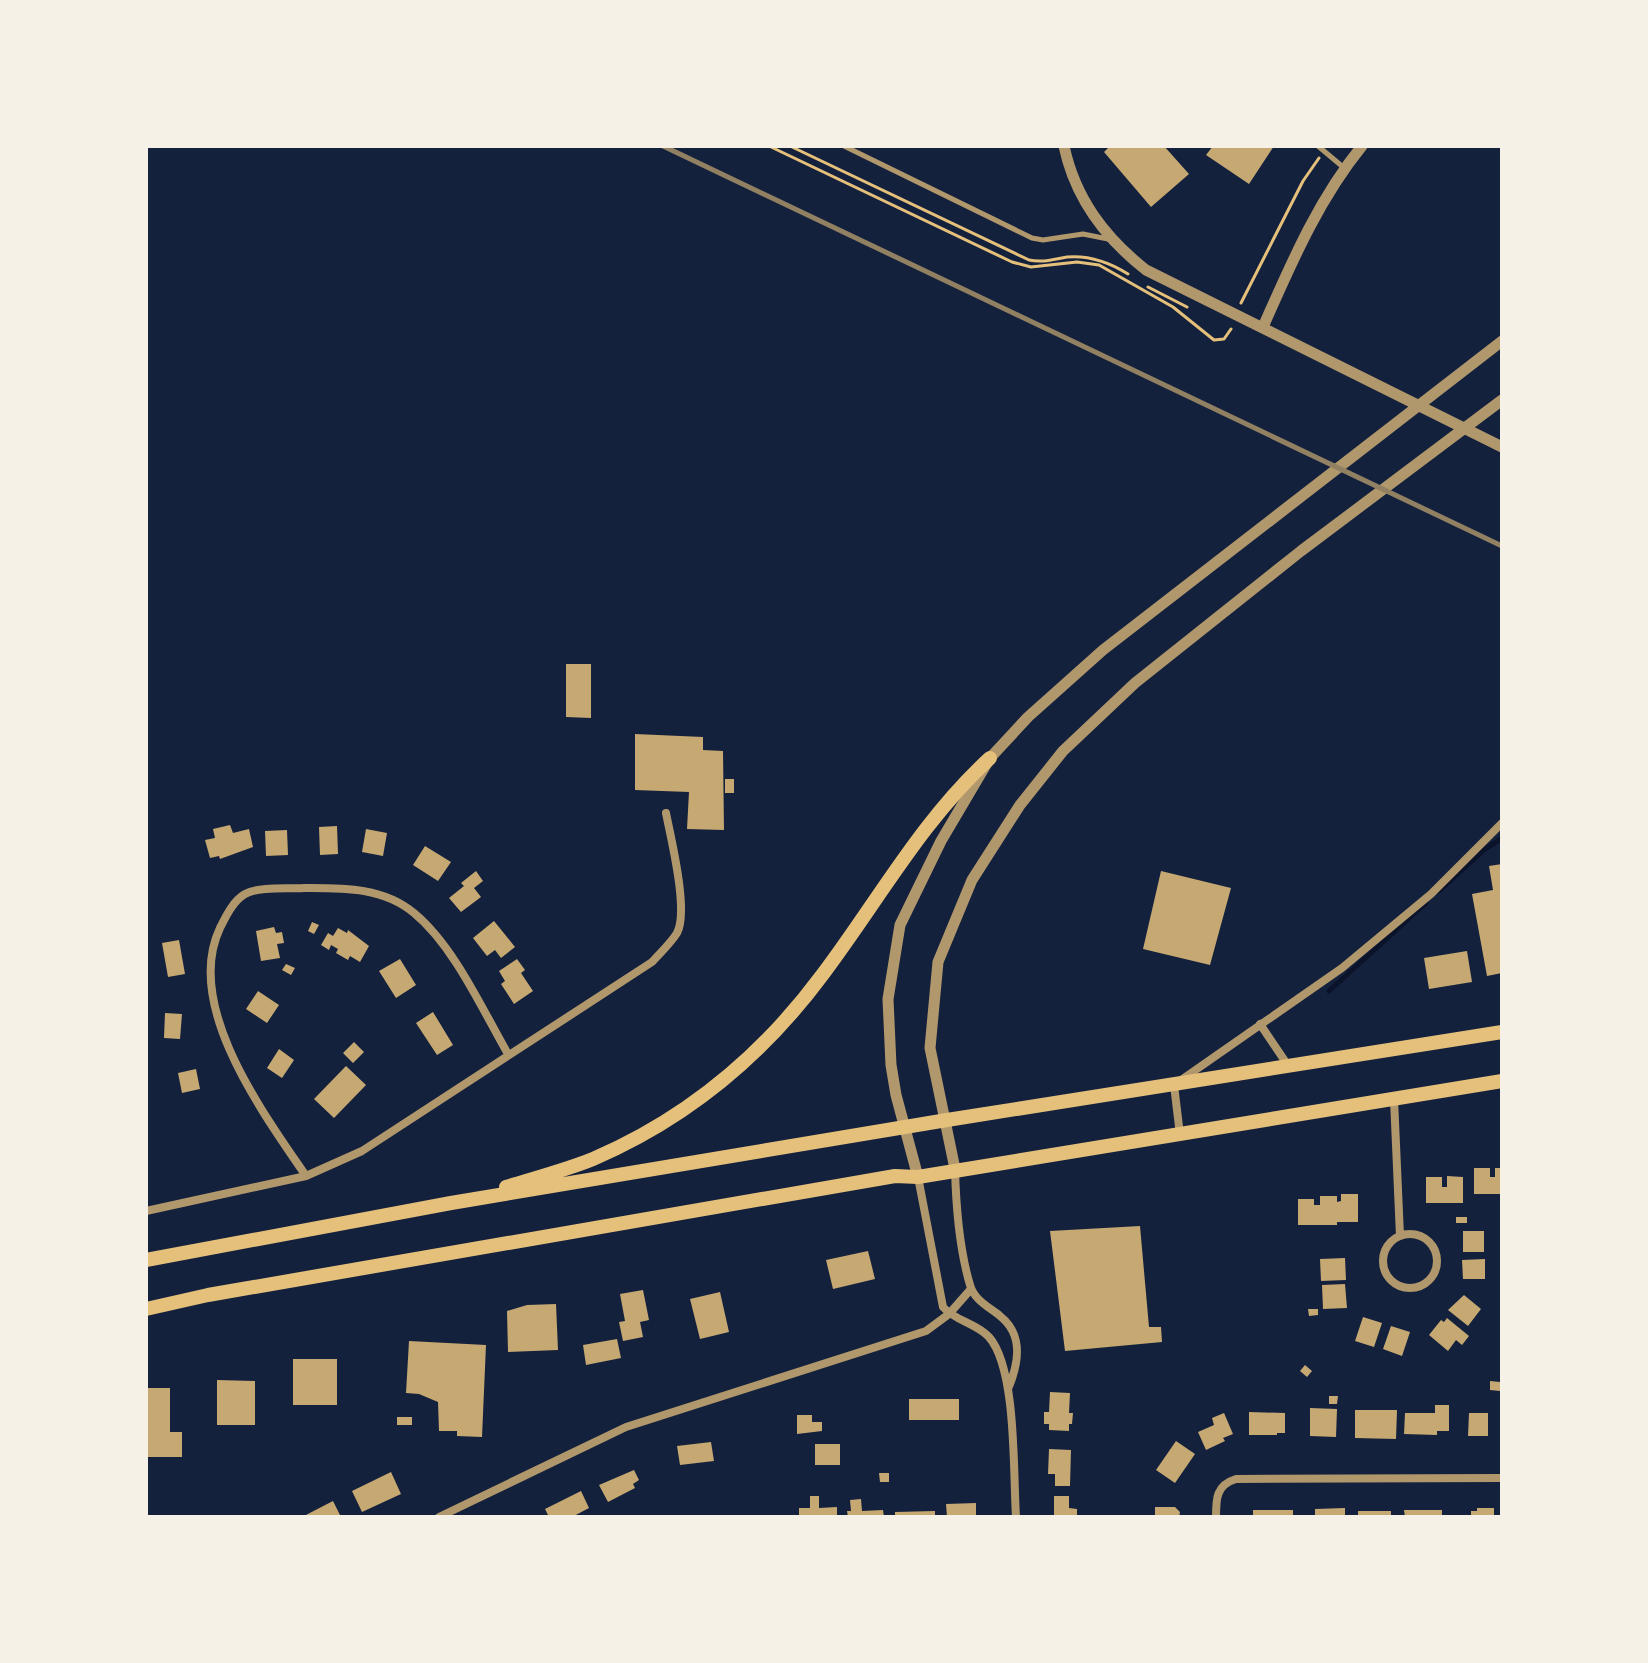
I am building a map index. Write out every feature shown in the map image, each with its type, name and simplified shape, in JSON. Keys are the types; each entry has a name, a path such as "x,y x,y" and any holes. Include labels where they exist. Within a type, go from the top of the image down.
{"main road":[{"path":"451,1203 592,1159 644,1134 701,1098 749,1060 815,986 929,823 963,782 990,758"},
{"path":"146,1260 451,1203 1502,1032"},
{"path":"146,1309 223,1292 895,1176 918,1177 1502,1081"}],"street":[{"path":"1064,146 1081,196 1111,239 1129,257 1157,276 1502,447"},
{"path":"1263,327 1305,232 1344,168 1362,146"},
{"path":"1016,1517 1004,1364 988,1336 949,1314 943,1307 918,1177 891,1065 888,999 900,925 941,841 990,758 1028,717 1103,650 1502,341"},
{"path":"1008,1390 1018,1357 1014,1333 1009,1324 986,1307 971,1289 956,1211 955,1169 947,1120 930,1048 938,962 972,880 1020,805 1063,751 1135,683 1301,551 1502,400"},
{"path":"146,1211 306,1176 362,1151 652,962 678,931 681,908 666,813"},
{"path":"1180,1135 1174,1085 1342,968 1431,894 1502,823"},
{"path":"306,1176 255,1101 225,1041 212,991 216,937 236,902 245,894 328,888 387,895 413,912 436,935 508,1054"},
{"path":"1260,1024 1290,1068"},
{"path":"1394,1099 1400,1236"},
{"path":"1400,1236 1424,1238 1435,1251 1437,1260 1432,1276 1418,1287 1400,1286 1386,1274 1383,1266 1386,1248 1400,1236"},
{"path":"439,1517 626,1427 926,1331 949,1314 971,1289"},
{"path":"1216,1517 1216,1497 1227,1482 1236,1479 1502,1478"}],"lane":[{"path":"844,146 1038,240 1078,234 1111,239"},
{"path":"1318,146 1344,168"}],"path":[{"path":"859,189 862,181"},
{"path":"1003,258 1007,250"}],"building":[{"path":"1110,146 1164,146 1189,174 1151,207 1104,152"},
{"path":"1213,146 1274,146 1249,184 1206,155"},
{"path":"566,664 591,664 591,718 566,717"},
{"path":"635,734 703,737 703,750 723,751 724,830 687,829 689,792 635,790"},
{"path":"725,779 734,779 734,793 725,793"},
{"path":"230,825 233,833 249,829 253,847 220,859 219,856 210,858 205,840 215,838 213,829"},
{"path":"337,826 338,854 320,855 319,827"},
{"path":"366,829 387,833 383,856 362,852"},
{"path":"287,830 288,855 266,856 265,831"},
{"path":"425,846 451,862 438,881 413,865"},
{"path":"1502,864 1502,973 1487,976 1472,894 1493,890 1489,866"},
{"path":"476,871 483,881 474,888 481,897 461,912 449,898"},
{"path":"1161,871 1231,888 1210,965 1143,949"},
{"path":"494,921 515,947 501,958 495,950 487,956 473,938"},
{"path":"312,922 319,925 314,934 308,931"},
{"path":"274,927 276,933 282,932 284,943 277,944 280,958 261,961 256,931"},
{"path":"338,928 347,933 348,930 369,946 360,962 336,953 338,949 331,945 329,950 321,945 328,933 333,936"},
{"path":"179,940 185,974 168,977 162,943"},
{"path":"1467,951 1472,982 1429,989 1424,958"},
{"path":"400,959 416,985 396,998 379,971"},
{"path":"517,959 525,970 521,973 533,991 514,1004 501,984 505,981 499,971"},
{"path":"286,964 295,968 291,975 282,970"},
{"path":"258,991 279,1005 267,1023 246,1009"},
{"path":"433,1012 453,1045 437,1055 416,1023"},
{"path":"165,1013 182,1014 180,1039 164,1038"},
{"path":"354,1042 364,1052 353,1063 343,1053"},
{"path":"279,1049 294,1060 282,1078 267,1068"},
{"path":"346,1066 366,1085 334,1118 314,1099"},
{"path":"196,1069 200,1089 182,1093 178,1073"},
{"path":"1474,1168 1490,1168 1490,1177 1495,1177 1495,1168 1502,1168 1502,1194 1474,1194"},
{"path":"1447,1176 1463,1177 1463,1203 1426,1203 1426,1177 1442,1177 1442,1187 1447,1187"},
{"path":"1341,1194 1358,1194 1358,1222 1298,1225 1298,1199 1314,1199 1314,1205 1320,1205 1320,1196 1337,1196 1337,1202 1341,1201"},
{"path":"1456,1217 1467,1217 1467,1223 1456,1223"},
{"path":"1140,1226 1149,1327 1161,1327 1162,1342 1065,1351 1050,1231"},
{"path":"1463,1231 1484,1231 1484,1252 1463,1252"},
{"path":"868,1251 875,1279 833,1289 826,1260"},
{"path":"1345,1258 1346,1280 1321,1281 1320,1259"},
{"path":"1485,1259 1485,1279 1463,1279 1462,1260"},
{"path":"1345,1284 1347,1308 1323,1309 1322,1285"},
{"path":"643,1290 649,1320 640,1322 643,1337 623,1341 619,1322 625,1321 620,1294"},
{"path":"720,1292 729,1332 700,1339 690,1299"},
{"path":"1464,1295 1481,1309 1468,1326 1448,1310"},
{"path":"556,1304 558,1350 508,1352 507,1311 527,1305"},
{"path":"1308,1309 1318,1309 1318,1315 1309,1316"},
{"path":"1363,1317 1382,1323 1374,1347 1355,1341"},
{"path":"1447,1318 1469,1336 1462,1345 1456,1340 1448,1351 1429,1335 1441,1320 1444,1322"},
{"path":"1391,1326 1410,1332 1402,1356 1383,1349"},
{"path":"617,1339 621,1358 586,1365 583,1345"},
{"path":"409,1341 486,1345 482,1437 457,1436 457,1431 439,1431 438,1402 419,1394 406,1393"},
{"path":"293,1359 337,1359 337,1405 293,1405"},
{"path":"1305,1365 1312,1371 1307,1377 1300,1371"},
{"path":"217,1380 255,1381 255,1425 217,1425"},
{"path":"1490,1381 1500,1382 1500,1391 1490,1390"},
{"path":"147,1388 170,1388 170,1432 182,1432 182,1457 147,1457"},
{"path":"1050,1392 1070,1393 1069,1413 1073,1413 1069,1431 1049,1430 1049,1424 1044,1424 1044,1412 1049,1412"},
{"path":"1329,1396 1338,1396 1337,1404 1329,1404"},
{"path":"909,1399 959,1399 959,1420 909,1420"},
{"path":"1435,1405 1449,1405 1449,1431 1437,1431 1437,1435 1404,1434 1405,1413 1435,1413"},
{"path":"1310,1408 1337,1409 1336,1437 1310,1436"},
{"path":"1355,1410 1397,1410 1396,1439 1355,1438"},
{"path":"1249,1412 1285,1413 1285,1433 1249,1435"},
{"path":"1224,1413 1233,1434 1206,1450 1198,1432 1214,1425 1212,1418"},
{"path":"1469,1413 1488,1413 1488,1436 1468,1436"},
{"path":"797,1415 812,1415 812,1422 822,1422 822,1431 797,1434"},
{"path":"397,1417 412,1417 412,1425 397,1425"},
{"path":"1176,1441 1195,1454 1175,1483 1156,1470"},
{"path":"711,1442 714,1461 680,1465 677,1446"},
{"path":"815,1444 840,1444 840,1465 815,1465"},
{"path":"1049,1449 1071,1450 1070,1486 1055,1486 1055,1474 1048,1474"},
{"path":"634,1470 639,1480 633,1484 635,1488 608,1502 599,1485"},
{"path":"391,1472 401,1494 362,1512 352,1491"},
{"path":"879,1473 889,1473 889,1482 880,1482"},
{"path":"581,1491 589,1508 572,1517 549,1517 545,1509"},
{"path":"810,1496 819,1496 819,1508 837,1507 837,1517 799,1517 799,1508 810,1508"},
{"path":"1054,1496 1069,1496 1069,1508 1077,1509 1077,1517 1054,1517"},
{"path":"861,1499 862,1511 883,1510 884,1517 848,1517 850,1500"},
{"path":"333,1501 341,1517 302,1517"},
{"path":"976,1503 976,1517 947,1517 946,1504"},
{"path":"1155,1507 1175,1507 1180,1512 1179,1517 1155,1517"},
{"path":"1345,1508 1345,1517 1315,1517 1315,1509"},
{"path":"1477,1508 1494,1508 1494,1517 1471,1517 1471,1511 1477,1511"},
{"path":"1253,1510 1293,1510 1293,1517 1253,1517"},
{"path":"1404,1510 1442,1510 1442,1517 1405,1517"},
{"path":"935,1511 935,1517 895,1517 895,1512"},
{"path":"1358,1511 1391,1511 1391,1517 1358,1517"}],"waterway":[{"path":"1439,891 1484,850 1502,838"},
{"path":"1329,991 1426,903"}],"railway":[{"path":"663,146 1502,546"}]}
